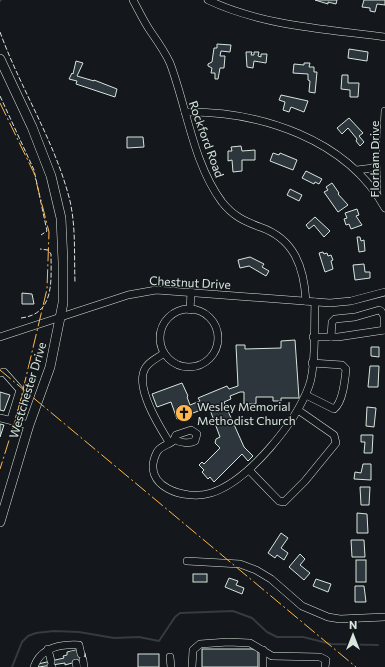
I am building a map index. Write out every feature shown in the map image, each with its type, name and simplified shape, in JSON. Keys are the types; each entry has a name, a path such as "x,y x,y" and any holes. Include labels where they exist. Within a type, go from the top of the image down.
{"main road":[{"name":"Westchester Drive","path":"0,59 32,127 51,176 59,211 63,262 63,303 50,366 3,500 0,522"}],"street":[{"name":"Rockford Road","path":"133,0 143,20 170,62 185,112 207,174 221,201 238,218 271,232 290,248 302,271 306,302"},
{"path":"208,0 236,11 274,22 385,37"},
{"name":"Florham Drive","path":"385,111 385,207"},
{"path":"185,112 235,115 265,122 317,143 346,161 357,170 385,207"},
{"path":"357,170 373,168 384,158"},
{"name":"Chestnut Drive","path":"0,337 141,292 156,290 306,302 351,301 385,292"},
{"path":"190,310 191,292"},
{"path":"164,353 146,367 142,382 152,413 171,441 158,451 154,461 158,482 164,488 172,491 197,495 210,494 232,483 249,470 267,450 298,410 310,385 315,302"},
{"path":"190,310 201,312 208,317 214,324 218,340 214,353 207,360 193,367 179,365 170,361 160,345 162,327 174,313 190,310"},
{"path":"313,337 331,337 385,330 384,316 379,310 355,317 336,319 332,322 331,337"},
{"path":"306,395 334,409 340,396 345,378 346,369 342,365 312,363"},
{"path":"0,373 4,372 20,390 10,419"},
{"path":"249,470 279,501 284,502 319,464 336,443 336,439 334,435 298,410"},
{"path":"0,418 10,419 30,425"},
{"path":"187,561 240,564 256,570 271,579 302,606 328,617 340,619 385,618"},
{"path":"192,667 192,650 200,644 250,643 272,656 320,657 326,660 325,667"},
{"path":"34,667 37,658 48,649 70,648 79,645 78,663"},
{"path":"48,649 51,665"},
{"path":"263,650 263,667"},
{"path":"170,657 170,667"}],"building":[{"path":"315,0 337,0 336,4 328,2 328,4"},
{"path":"364,0 385,0 385,5 377,4 375,12 370,11 370,8 362,7"},
{"path":"217,44 231,45 230,52 221,51 220,56 225,56 224,68 220,68 218,79 215,79 215,73 211,73 212,68 208,66 208,64 212,62 214,48 217,48"},
{"path":"349,49 368,52 367,61 348,58"},
{"path":"246,52 252,52 251,55 254,55 254,52 259,52 258,56 261,57 261,54 267,54 266,63 254,61 253,68 247,67"},
{"path":"76,61 83,63 77,76 94,80 117,89 115,97 76,84 77,81 69,79 72,73 73,74"},
{"path":"304,63 310,63 309,67 314,67 314,72 317,72 315,93 309,92 310,81 308,80 308,74 293,73 294,64 304,65"},
{"path":"342,75 348,75 348,83 359,83 358,97 350,97 350,90 341,89"},
{"path":"281,95 308,101 304,112 291,107 289,112 283,110 285,102 279,100"},
{"path":"349,118 363,133 359,136 364,142 360,146 356,141 357,139 348,128 342,134 337,128"},
{"path":"127,137 143,137 144,147 127,148"},
{"path":"241,146 242,151 255,150 255,160 242,160 242,171 233,172 232,160 228,161 228,151 232,151 231,147"},
{"path":"273,153 279,155 280,153 297,160 293,170 270,161"},
{"path":"306,171 322,179 319,184 315,182 314,184 302,178"},
{"path":"332,183 339,193 338,194 348,205 338,212 324,192 328,190 326,187"},
{"path":"290,189 302,195 299,201 287,195"},
{"path":"357,209 359,215 356,216 362,225 351,229 349,224 346,225 344,219 347,218 345,213"},
{"path":"315,217 330,231 324,237 314,225 309,229 306,225"},
{"path":"357,237 360,237 361,241 364,240 365,251 359,252"},
{"path":"323,252 324,254 327,253 328,256 331,255 333,260 331,261 333,269 325,272 319,253"},
{"path":"250,257 264,264 262,267 269,271 266,276 249,266 240,268 238,260"},
{"path":"364,264 365,272 370,272 370,278 355,280 353,265"},
{"path":"22,293 32,294 34,304 22,304"},
{"name":"Wesley Memorial Methodist Church","path":"295,340 299,398 281,398 281,401 273,401 273,397 256,397 256,404 244,404 244,392 230,396 231,399 224,402 244,447 253,456 248,461 242,454 214,482 210,477 208,479 202,472 204,470 199,465 202,462 204,464 220,448 215,443 216,439 220,437 209,407 177,419 171,402 157,407 152,394 182,383 190,405 200,401 198,398 227,386 229,389 238,386 236,345 245,345 245,349 281,348 281,341"},
{"path":"371,347 379,347 379,357 371,356"},
{"path":"370,366 379,366 378,387 368,387"},
{"path":"0,392 10,395 4,411 0,410"},
{"path":"367,407 376,408 374,427 366,426"},
{"path":"0,424 4,425 0,437"},
{"path":"361,435 373,435 372,453 364,453 365,442 361,442"},
{"path":"363,464 371,464 371,480 354,479 355,472 361,473"},
{"path":"360,487 370,487 369,505 361,505"},
{"path":"357,513 367,514 368,533 357,533"},
{"path":"281,533 288,538 281,548 288,553 284,560 277,555 275,558 268,553"},
{"path":"351,540 364,540 365,557 352,557"},
{"path":"300,554 305,559 300,565 310,573 304,580 289,567"},
{"path":"356,560 366,560 366,582 356,582"},
{"path":"193,574 207,574 207,582 193,582"},
{"path":"229,578 238,581 236,585 244,588 242,594 225,587"},
{"path":"316,579 331,584 328,592 313,586"},
{"path":"355,586 364,586 366,602 355,602"},
{"path":"202,649 258,649 258,667 202,667"},
{"path":"76,650 77,655 85,653 86,659 65,665 65,663 39,667 38,664 64,658 63,656 67,655 67,652"},
{"path":"138,654 159,654 159,667 138,667"}],"waterway":[{"path":"12,667 22,642 28,636 36,633 54,631 79,632 114,638 139,637 159,641 175,617 180,613 233,611 252,618 267,632 277,637 303,637 331,644 378,645"}],"tunnel":[{"path":"73,651 76,663"}],"fence":[{"path":"0,32 8,53 47,136 64,179 72,211 75,283"},
{"path":"0,96 34,170 47,231 41,235"},
{"path":"21,318 32,315 40,310 49,295 51,254 48,250 40,249"}],"power":[{"path":"0,103 34,173 49,232 47,289 17,415 0,469"},
{"path":"0,370 356,667"}],"place":[{"name":"Wesley Memorial Methodist Church","path":"184,413"}]}
